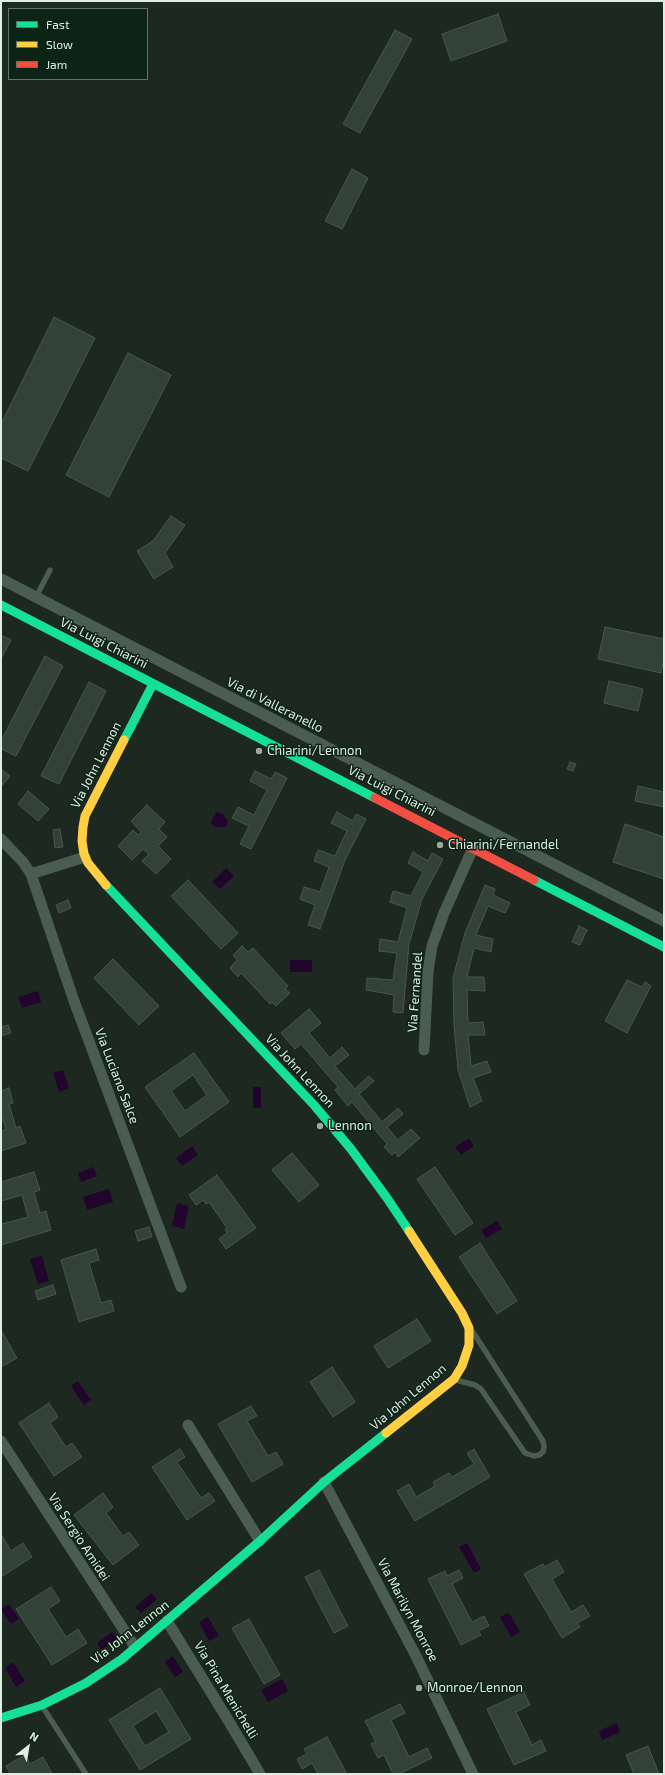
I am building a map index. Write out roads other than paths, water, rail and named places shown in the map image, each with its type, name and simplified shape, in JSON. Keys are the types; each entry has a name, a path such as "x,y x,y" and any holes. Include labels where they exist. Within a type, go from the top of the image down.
{"street":[{"name":"Via di Valleranello","path":"1,579 664,921"},
{"name":"Via Luigi Chiarini","path":"1,605 664,947"},
{"name":"Via John Lennon","path":"1,1718 42,1705 105,1671 167,1621 260,1541 324,1482 454,1379 466,1357 469,1345 470,1334 467,1323 457,1305 387,1198 343,1139 266,1054 99,878 85,857 82,836 85,816 153,684"},
{"name":"Via Luciano Salce","path":"1,839 23,862 31,874 74,1002 181,1287"},
{"name":"Via Fernandel","path":"424,1050 428,972 432,946 444,913 473,848"},
{"path":"31,874 85,857"},
{"path":"188,1425 260,1541"},
{"name":"Via Sergio Amidei","path":"1,1441 135,1647"},
{"name":"Via Marilyn Monroe","path":"324,1482 416,1656 473,1774"},
{"name":"Via Pina Menichelli","path":"167,1621 260,1774"}],"lane":[{"path":"36,597 50,570"},
{"path":"454,1379 475,1385 481,1389 525,1453 534,1456 543,1452 543,1441 467,1323"},
{"path":"42,1705 86,1774"}],"place":[{"name":"Chiarini/Lennon","path":"259,751"},
{"name":"Chiarini/Fernandel","path":"440,845"},
{"name":"Lennon","path":"320,1126"},
{"name":"Monroe/Lennon","path":"419,1688"}]}
